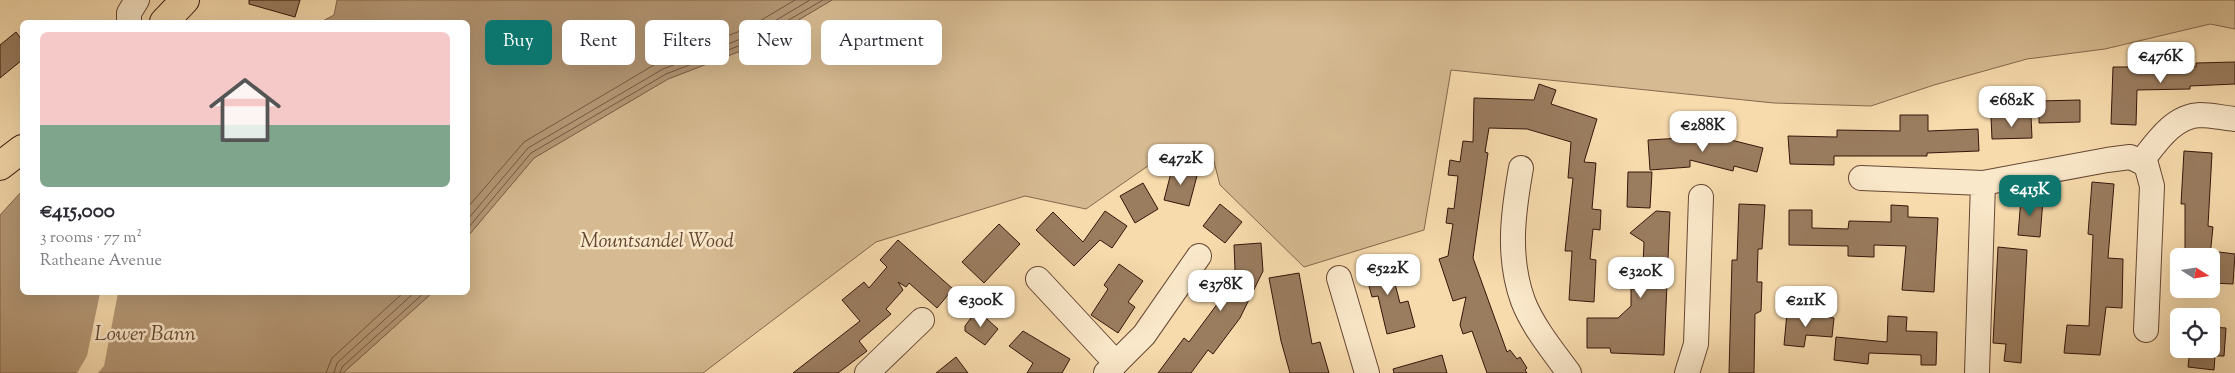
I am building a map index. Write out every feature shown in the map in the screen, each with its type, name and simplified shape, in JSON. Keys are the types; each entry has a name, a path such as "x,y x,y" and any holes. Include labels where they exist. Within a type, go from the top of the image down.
{"main road":[{"path":"166,20 185,0"},
{"path":"0,166 20,151"}],"street":[{"path":"128,20 129,13 137,0"},
{"path":"2140,162 2176,122 2199,115 2235,119"},
{"path":"1861,178 1983,183 2130,157 2146,164 2152,186 2146,330"},
{"path":"1521,168 1512,220 1513,261 1524,302 1544,338 1569,373"},
{"path":"1977,373 1983,183"},
{"path":"1686,373 1696,344 1701,198"},
{"path":"1038,278 1111,368 1144,335 1200,256"},
{"path":"1339,278 1368,373"},
{"path":"867,373 922,320"}],"green space":[{"name":"Mountsandel Wood","path":"832,0 2235,0 2235,29 2210,24 2105,49 2027,59 1934,85 1871,106 1774,103 1451,70 1424,230 1304,267 1220,185 1213,158 1178,145 1086,209 1025,196 876,242 703,373 343,373 430,295 470,295 470,234 534,158 668,79 704,65 729,65 729,55 739,52 739,65 811,65 811,20 798,20"}],"water":[{"path":"337,0 832,0 798,20 739,20 739,52 729,55 729,20 645,20 645,65 704,65 668,79 534,158 470,234 470,20 325,20 334,15"},
{"name":"Lower Bann","path":"20,193 20,295 430,295 343,373 0,373 0,215"}],"pier":[{"path":"100,295 118,295 104,366 98,373 77,373 87,356"}],"building":[{"path":"249,0 300,0 295,17 249,4"},
{"path":"16,32 20,37 20,62 0,78 0,45"},
{"path":"2235,62 2235,84 2190,86 2190,89 2137,90 2136,125 2111,124 2113,67 2196,67 2196,63"},
{"path":"1539,84 1556,90 1551,104 1597,119 1584,162 1596,163 1592,209 1601,210 1600,230 1593,229 1590,259 1596,260 1594,302 1569,300 1572,251 1565,251 1573,178 1568,178 1571,142 1527,129 1489,128 1485,152 1488,153 1473,258 1507,352 1510,350 1517,359 1520,357 1527,368 1525,370 1527,373 1487,373 1472,331 1463,334 1460,325 1466,297 1453,301 1439,259 1448,256 1453,224 1446,223 1448,208 1454,209 1458,176 1448,175 1450,160 1460,162 1463,141 1473,142 1474,98 1534,100"},
{"path":"2080,100 2080,122 2039,123 2039,101"},
{"path":"1900,115 1928,115 1928,131 1978,129 1979,151 1927,153 1927,156 1834,156 1834,165 1790,164 1788,136 1837,137 1837,130 1900,131"},
{"path":"2031,116 2032,138 1992,139 1991,117"},
{"path":"1715,136 1763,148 1757,172 1734,166 1733,171 1690,160 1690,167 1650,170 1648,140"},
{"path":"2184,151 2212,153 2208,226 2213,227 2211,248 2185,248 2185,204 2181,204"},
{"path":"1173,165 1198,172 1189,206 1164,200"},
{"path":"1628,172 1652,172 1650,208 1627,207"},
{"path":"2092,182 2114,184 2108,258 2123,259 2122,308 2106,307 2100,355 2064,353 2067,325 2089,326 2093,235 2088,234"},
{"path":"1143,183 1158,209 1135,223 1120,196"},
{"path":"2021,198 2043,200 2040,237 2018,235"},
{"path":"1220,204 1242,222 1225,243 1203,226"},
{"path":"1739,204 1765,205 1762,249 1758,249 1757,282 1762,282 1761,311 1755,314 1754,373 1729,373 1732,260 1737,260"},
{"path":"1891,205 1908,206 1908,217 1938,218 1934,292 1902,290 1906,246 1874,245 1874,257 1848,256 1848,246 1789,245 1789,210 1812,210 1812,228 1848,229 1849,221 1891,222"},
{"path":"1105,211 1127,226 1112,248 1100,240 1074,266 1036,230 1053,212 1083,242"},
{"path":"1656,211 1670,212 1664,355 1611,353 1610,348 1587,348 1587,318 1618,318 1631,306 1631,289 1642,289 1644,242 1630,233"},
{"path":"999,224 1020,244 984,283 962,262"},
{"path":"898,240 953,289 937,308 909,283 906,287 898,282 903,290 886,309 891,314 859,341 867,351 838,373 793,373 860,321 842,300 864,282 869,288 887,267 880,260"},
{"path":"1261,243 1263,271 1240,318 1213,354 1208,350 1191,373 1158,373 1184,338 1189,342 1218,303 1235,269 1234,245"},
{"path":"1998,247 2027,250 2021,363 2004,361 2006,344 1993,343"},
{"path":"2220,252 2235,254 2233,284 2220,283"},
{"path":"1388,257 1400,303 1408,301 1415,327 1387,334 1378,296 1372,297 1363,264"},
{"path":"1119,264 1143,281 1128,302 1135,307 1118,333 1091,315 1108,289 1104,285"},
{"path":"1299,273 1312,344 1320,342 1329,373 1290,373 1281,341 1269,278"},
{"path":"977,310 998,329 985,345 965,331 965,326"},
{"path":"1787,313 1834,318 1832,337 1806,335 1804,347 1784,345"},
{"path":"1888,316 1907,317 1906,331 1937,332 1936,365 1921,365 1921,355 1869,353 1868,364 1834,360 1836,337 1887,342"},
{"path":"2220,328 2226,328 2224,356 2220,356"},
{"path":"1023,331 1070,359 1062,373 1027,373 1033,363 1009,346"},
{"path":"1442,355 1447,373 1394,373 1393,369"},
{"path":"956,357 968,373 936,373"},
{"path":"2189,358 2215,358 2214,370 2188,367"}]}
